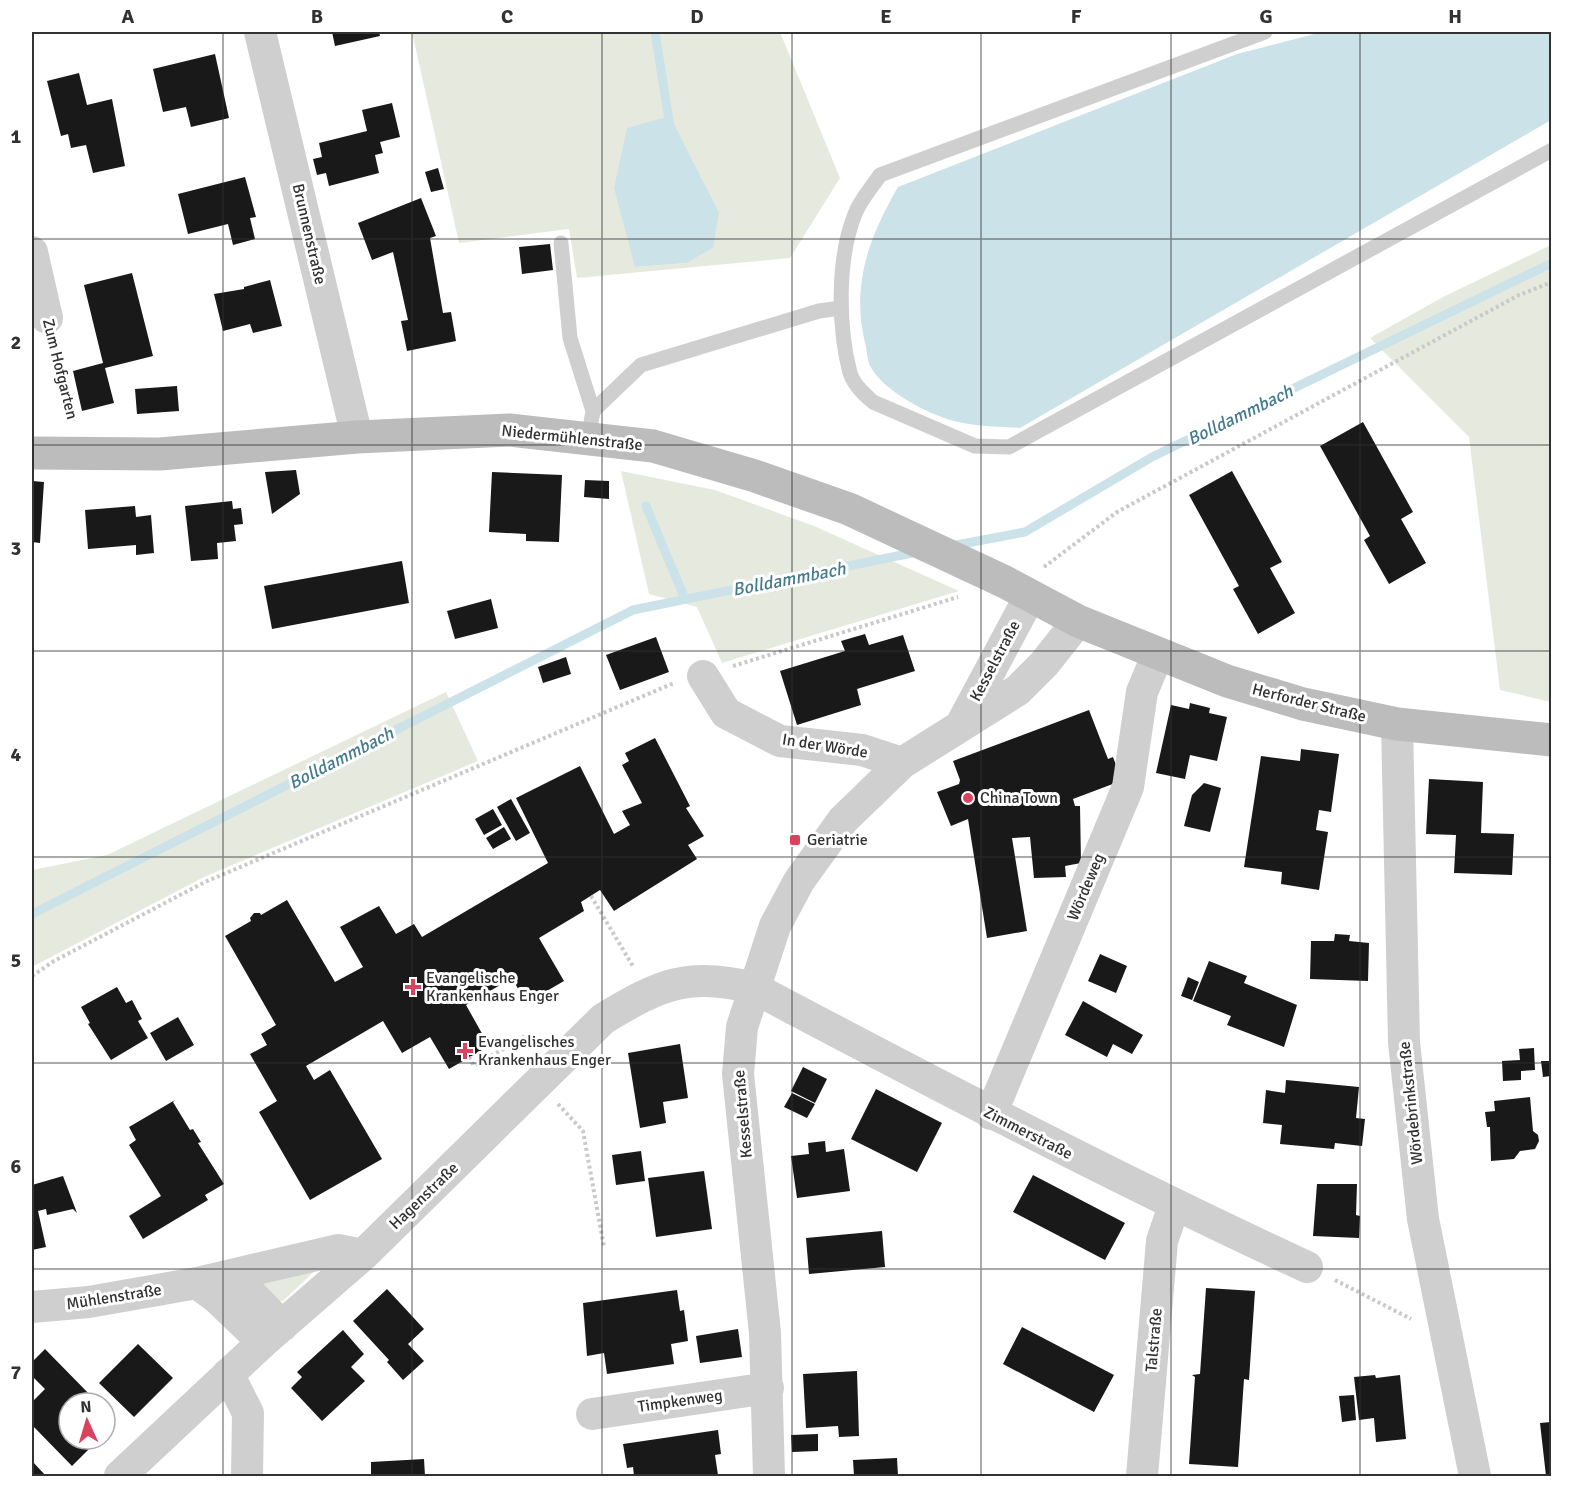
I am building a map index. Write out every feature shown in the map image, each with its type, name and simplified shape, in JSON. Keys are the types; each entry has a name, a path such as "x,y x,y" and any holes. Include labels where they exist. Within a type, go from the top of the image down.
{"main road":[{"name":"Niedermühlenstraße","path":"32,453 160,454 357,437 591,425 755,476 849,509 1018,589 1078,621"},
{"name":"Herforder Straße","path":"1078,621 1227,681 1303,704 1397,724 1551,740"}],"street":[{"name":"Brunnenstraße","path":"260,32 357,437"},
{"name":"Zum Hofgarten","path":"32,252 48,318"},
{"name":"Kesselstraße","path":"960,726 1018,589"},
{"name":"Kesselstraße","path":"769,1476 768,1388 738,1074 742,1026 775,926 799,881 843,820 902,763 1018,690 1044,664 1078,621"},
{"name":"Wördeweg","path":"991,1114 1128,787 1142,692 1158,654"},
{"name":"In der Wörde","path":"703,676 726,713 780,741 862,750 902,763"},
{"name":"Wördebrinkstraße","path":"1397,724 1404,1042 1423,1219 1475,1476"},
{"name":"Hagenstraße","path":"120,1476 228,1374 363,1255 603,1019 648,991 687,981 724,980 754,988"},
{"name":"Zimmerstraße","path":"754,988 991,1114 1174,1206 1306,1267"},
{"name":"Talstraße","path":"1142,1476 1162,1241 1174,1206"},
{"name":"Mühlenstraße","path":"32,1307 89,1302 208,1281 338,1250 363,1255"},
{"path":"208,1281 216,1297 272,1334"},
{"path":"228,1374 248,1413 247,1476"},
{"name":"Timpkenweg","path":"592,1414 768,1388"}],"lane":[{"path":"1265,32 880,175 855,213 843,263 841,308 851,375 873,402 975,446 1009,447 1551,150"},
{"path":"561,243 570,338 591,425"},
{"path":"591,425 641,365 819,311 841,308"}],"path":[{"path":"32,976 54,961 205,882 462,775 605,711 681,681 1018,589 1117,512 1519,295 1551,282"},
{"name":"Zum Hofgarten","path":"48,318 74,416 76,453"},
{"path":"591,896 648,991"},
{"path":"469,1058 474,1066 529,1034"},
{"path":"579,1124 583,1131 604,1247"},
{"path":"1346,1284 1415,1321"}],"shaded area":[{"path":"412,32 780,32 840,178 790,258 577,278 569,229 459,243","holes":["713,248 687,263 635,267"]},
{"path":"1551,245 1551,702 1500,690 1469,437 1370,338 1443,297"},
{"path":"621,471 715,490 814,526 959,591 722,663 697,607 649,594"},
{"path":"446,692 478,761 204,877 32,967 32,870 107,855"},
{"path":"320,1266 283,1301 276,1300 253,1277"}],"water":[{"path":"1322,32 1551,32 1551,120 1020,428 949,420 920,408 891,390 876,374 868,361 861,322 862,281 871,243 898,187 1237,54"},
{"path":"670,116 719,213 713,248 687,263 635,267 614,188 627,128"}],"building":[{"path":"332,32 379,32 380,36 335,46"},
{"path":"215,54 229,118 191,127 186,107 163,112 153,69"},
{"path":"79,73 87,105 112,99 125,166 93,173 86,145 71,148 68,134 61,136 47,81"},
{"path":"392,103 400,137 380,142 383,153 375,155 379,173 329,186 326,173 317,175 313,159 322,157 319,143 367,131 362,110"},
{"path":"438,168 444,189 431,192 425,172"},
{"path":"245,177 256,217 250,218 255,239 233,245 228,224 188,234 178,194"},
{"path":"421,198 436,236 430,238 443,313 451,312 456,341 407,351 401,321 408,320 393,252 372,260 358,223"},
{"path":"550,244 553,270 522,274 519,247"},
{"path":"132,273 153,356 105,368 114,403 82,411 73,371 103,363 84,285"},
{"path":"270,280 282,326 253,333 250,324 223,331 214,294 244,289 244,287"},
{"path":"177,386 179,411 137,414 135,389"},
{"path":"1363,422 1413,512 1401,519 1426,563 1389,584 1364,540 1370,536 1320,446"},
{"path":"296,470 300,494 272,514 265,472"},
{"path":"1232,471 1282,562 1270,568 1295,613 1258,634 1233,589 1239,586 1189,495"},
{"path":"492,472 562,475 559,542 526,541 526,534 489,532"},
{"path":"585,480 609,481 609,499 584,497"},
{"path":"32,481 44,482 40,543 32,542"},
{"path":"232,501 233,509 241,508 243,524 234,525 236,541 217,543 218,559 191,561 185,506"},
{"path":"135,506 136,517 151,515 154,553 136,555 136,545 88,549 85,510"},
{"path":"402,561 409,603 272,629 264,586"},
{"path":"491,599 498,628 455,639 447,611"},
{"path":"865,634 869,645 903,635 915,671 857,689 861,705 797,725 780,671 845,651 841,641"},
{"path":"656,637 669,672 620,690 606,655"},
{"path":"566,657 571,674 543,683 538,667"},
{"path":"1190,703 1210,708 1209,713 1227,717 1217,761 1190,755 1185,779 1156,773 1171,705 1189,709"},
{"path":"1089,710 1108,759 1113,757 1119,773 1118,782 1073,799 1075,806 1080,806 1081,863 1065,866 1066,877 1034,878 1030,837 1012,838 1027,931 987,938 968,819 951,826 937,792 959,784 960,780 953,761"},
{"path":"655,738 690,806 686,808 704,836 688,845 697,859 614,911 600,890 581,902 584,911 539,938 564,981 526,1003 512,978 466,1005 489,1046 449,1069 430,1037 402,1053 383,1021 306,1066 314,1080 330,1070 382,1159 310,1200 259,1112 277,1101 250,1054 267,1045 261,1034 276,1025 225,936 251,921 250,918 254,913 261,915 287,900 335,982 363,967 340,927 379,906 396,934 414,924 422,937 548,863 516,798 580,766 614,834 630,825 622,811 642,803 622,765 629,761 625,753"},
{"path":"1301,749 1339,754 1331,812 1319,810 1316,830 1328,832 1319,890 1281,884 1282,872 1244,867 1261,756 1300,761"},
{"path":"1429,779 1483,782 1481,833 1514,834 1512,875 1454,873 1456,835 1426,834"},
{"path":"1204,783 1221,788 1210,832 1184,826 1192,795"},
{"path":"511,799 530,833 516,841 497,807"},
{"path":"493,809 502,825 484,835 475,819"},
{"path":"504,827 511,839 493,849 486,838"},
{"path":"1335,934 1350,935 1349,941 1369,943 1368,981 1310,979 1311,941 1334,941"},
{"path":"1100,954 1127,966 1116,993 1088,981"},
{"path":"1209,961 1247,976 1244,983 1297,1005 1284,1047 1227,1025 1231,1016 1193,1001"},
{"path":"1188,977 1199,982 1192,1000 1181,996"},
{"path":"117,987 126,1003 132,1000 142,1019 138,1021 148,1038 111,1060 88,1024 90,1023 81,1007"},
{"path":"1083,1001 1143,1035 1132,1054 1113,1044 1107,1057 1065,1035"},
{"path":"178,1017 194,1045 166,1061 150,1033"},
{"path":"680,1044 688,1098 663,1102 666,1123 640,1128 628,1053"},
{"path":"1534,1048 1535,1070 1521,1071 1521,1080 1503,1081 1502,1061 1520,1060 1519,1049"},
{"path":"1541,1061 1551,1061 1551,1076 1543,1077"},
{"path":"803,1067 827,1079 815,1103 791,1091"},
{"path":"1286,1080 1359,1087 1356,1118 1365,1119 1362,1146 1335,1143 1334,1149 1280,1144 1282,1125 1263,1123 1266,1090 1285,1093"},
{"path":"876,1089 942,1123 917,1172 851,1139"},
{"path":"792,1093 815,1104 807,1118 784,1107"},
{"path":"1530,1097 1533,1131 1538,1135 1539,1141 1535,1149 1520,1151 1514,1159 1491,1161 1490,1127 1487,1127 1485,1112 1495,1111 1494,1101"},
{"path":"175,1100 173,1102 190,1130 193,1129 201,1142 198,1143 224,1184 205,1195 208,1200 143,1239 129,1216 161,1196 129,1145 136,1140 129,1127"},
{"path":"825,1141 826,1152 844,1149 850,1191 797,1198 791,1156 809,1154 808,1143"},
{"path":"641,1151 645,1181 616,1185 612,1155"},
{"path":"704,1171 712,1229 656,1237 648,1178"},
{"path":"1033,1175 1125,1223 1105,1260 1013,1212"},
{"path":"63,1176 77,1213 73,1209 47,1215 46,1209 38,1211 46,1247 32,1250 32,1185"},
{"path":"1317,1184 1357,1184 1356,1215 1360,1216 1359,1238 1313,1236"},
{"path":"882,1231 885,1267 809,1274 806,1238"},
{"path":"1206,1288 1255,1291 1249,1380 1244,1379 1238,1467 1189,1464 1195,1377 1192,1375 1200,1374"},
{"path":"387,1289 424,1329 408,1344 424,1361 403,1380 387,1362 389,1360 353,1321"},
{"path":"677,1290 680,1311 684,1310 688,1341 671,1344 674,1364 607,1374 604,1353 587,1356 583,1303"},
{"path":"1022,1327 1114,1375 1094,1412 1003,1364"},
{"path":"738,1329 742,1357 700,1363 696,1336"},
{"path":"343,1330 364,1354 351,1367 365,1381 322,1421 291,1388 302,1377 297,1372"},
{"path":"138,1344 173,1378 134,1417 117,1400 117,1391 107,1391 99,1383"},
{"path":"45,1349 86,1391 57,1391 57,1451 32,1425 32,1402 45,1389 32,1376 32,1362"},
{"path":"857,1371 859,1436 839,1437 838,1426 806,1428 803,1374"},
{"path":"1375,1375 1376,1378 1400,1375 1406,1439 1376,1442 1374,1418 1359,1420 1354,1377"},
{"path":"1354,1395 1356,1420 1342,1422 1339,1396"},
{"path":"1551,1422 1551,1476 1546,1476 1540,1423"},
{"path":"718,1430 721,1454 715,1455 718,1475 724,1474 724,1476 634,1476 633,1467 627,1468 623,1444"},
{"path":"818,1434 818,1451 792,1452 791,1435"},
{"path":"57,1451 87,1451 72,1466"},
{"path":"897,1458 898,1476 854,1476 853,1460"},
{"path":"424,1459 425,1476 371,1476 371,1462"},
{"path":"32,1461 46,1476 32,1476"}],"waterway":[{"path":"655,32 670,127"},
{"name":"Bolldammbach","path":"951,546 1025,532 1152,457 1552,263"},
{"path":"646,506 685,599"},
{"name":"Bolldammbach","path":"32,914 633,610 917,552"}],"place":[{"name":"China Town","path":"968,798"},
{"name":"Geriatrie","path":"795,840"},
{"name":"Evangelische Krankenhaus Enger","path":"413,987"},
{"name":"Evangelisches Krankenhaus Enger","path":"465,1051"}]}
